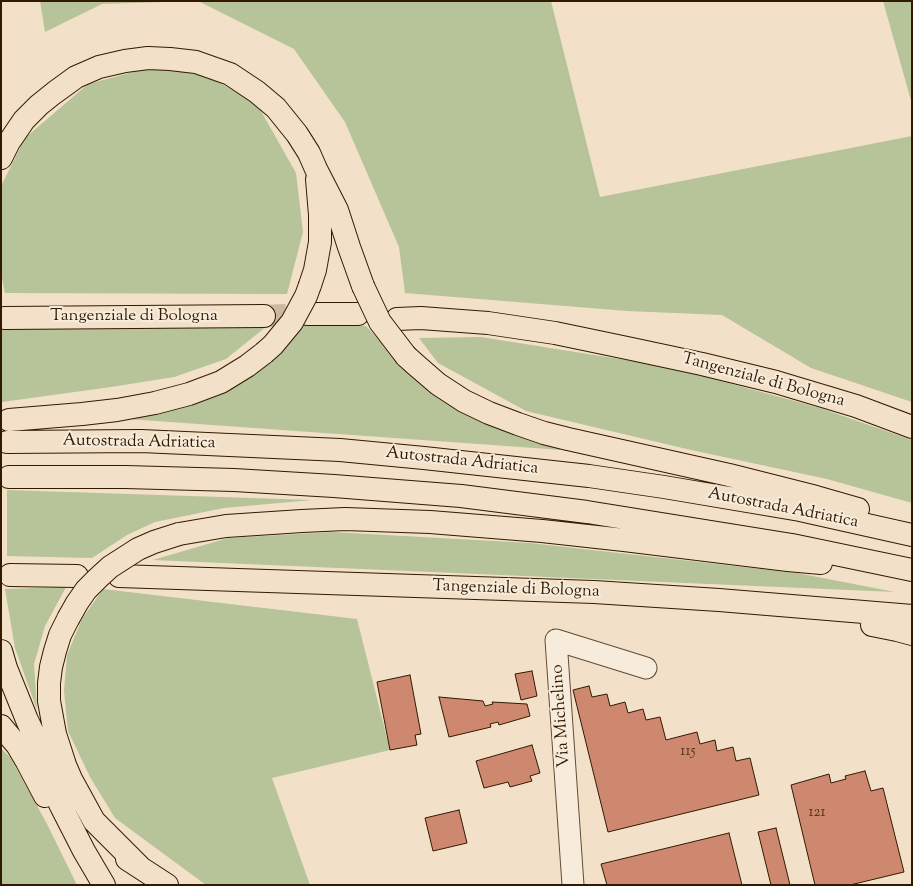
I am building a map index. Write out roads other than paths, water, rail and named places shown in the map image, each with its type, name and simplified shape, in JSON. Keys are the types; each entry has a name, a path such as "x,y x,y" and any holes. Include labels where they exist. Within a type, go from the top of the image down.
{"highway":[{"path":"1,158 9,142 24,120 39,105 76,77 99,67 125,61 148,58 170,58 196,62 230,74 257,92 276,108 297,134 309,153 337,210 348,247 363,286 380,322 406,356 438,384 464,401 489,413 518,424 568,439 729,475 816,497 912,526"},
{"path":"9,420 116,410 155,403 189,394 221,382 247,366 264,353 292,322 306,296 315,270 320,242 320,215 316,169"},
{"path":"307,314 358,314"},
{"name":"Tangenziale di Bologna","path":"4,318 264,316"},
{"name":"Tangenziale di Bologna","path":"397,318 421,318 488,323 555,333 702,364 776,382 856,406 912,427"},
{"path":"883,415 912,422"},
{"name":"Autostrada Adriatica","path":"8,442 141,441 340,450 424,458 589,476 664,487 800,510 912,535"},
{"name":"Autostrada Adriatica","path":"9,477 125,477 234,480 461,496 587,512 714,532 792,545 912,571"},
{"path":"139,866 94,821 71,779 55,734 49,701 49,683 55,651 60,635 77,603 86,590 110,567 138,549 154,542 179,534 226,526 345,519 430,522 528,530 788,560 912,571"},
{"path":"10,576 77,576"},
{"name":"Tangenziale di Bologna","path":"119,576 594,592 719,600 912,616"},
{"path":"719,600 898,630 912,634"},
{"path":"1,651 6,668 27,720 41,750 87,828 110,848 167,885"},
{"path":"1,726 17,745 77,855 104,885"},
{"path":"41,750 60,804 84,851 104,885"}],"street":[{"name":"Via Michelino","path":"573,885 556,640 646,668"}],"tunnel":[{"path":"264,316 307,314"}]}
